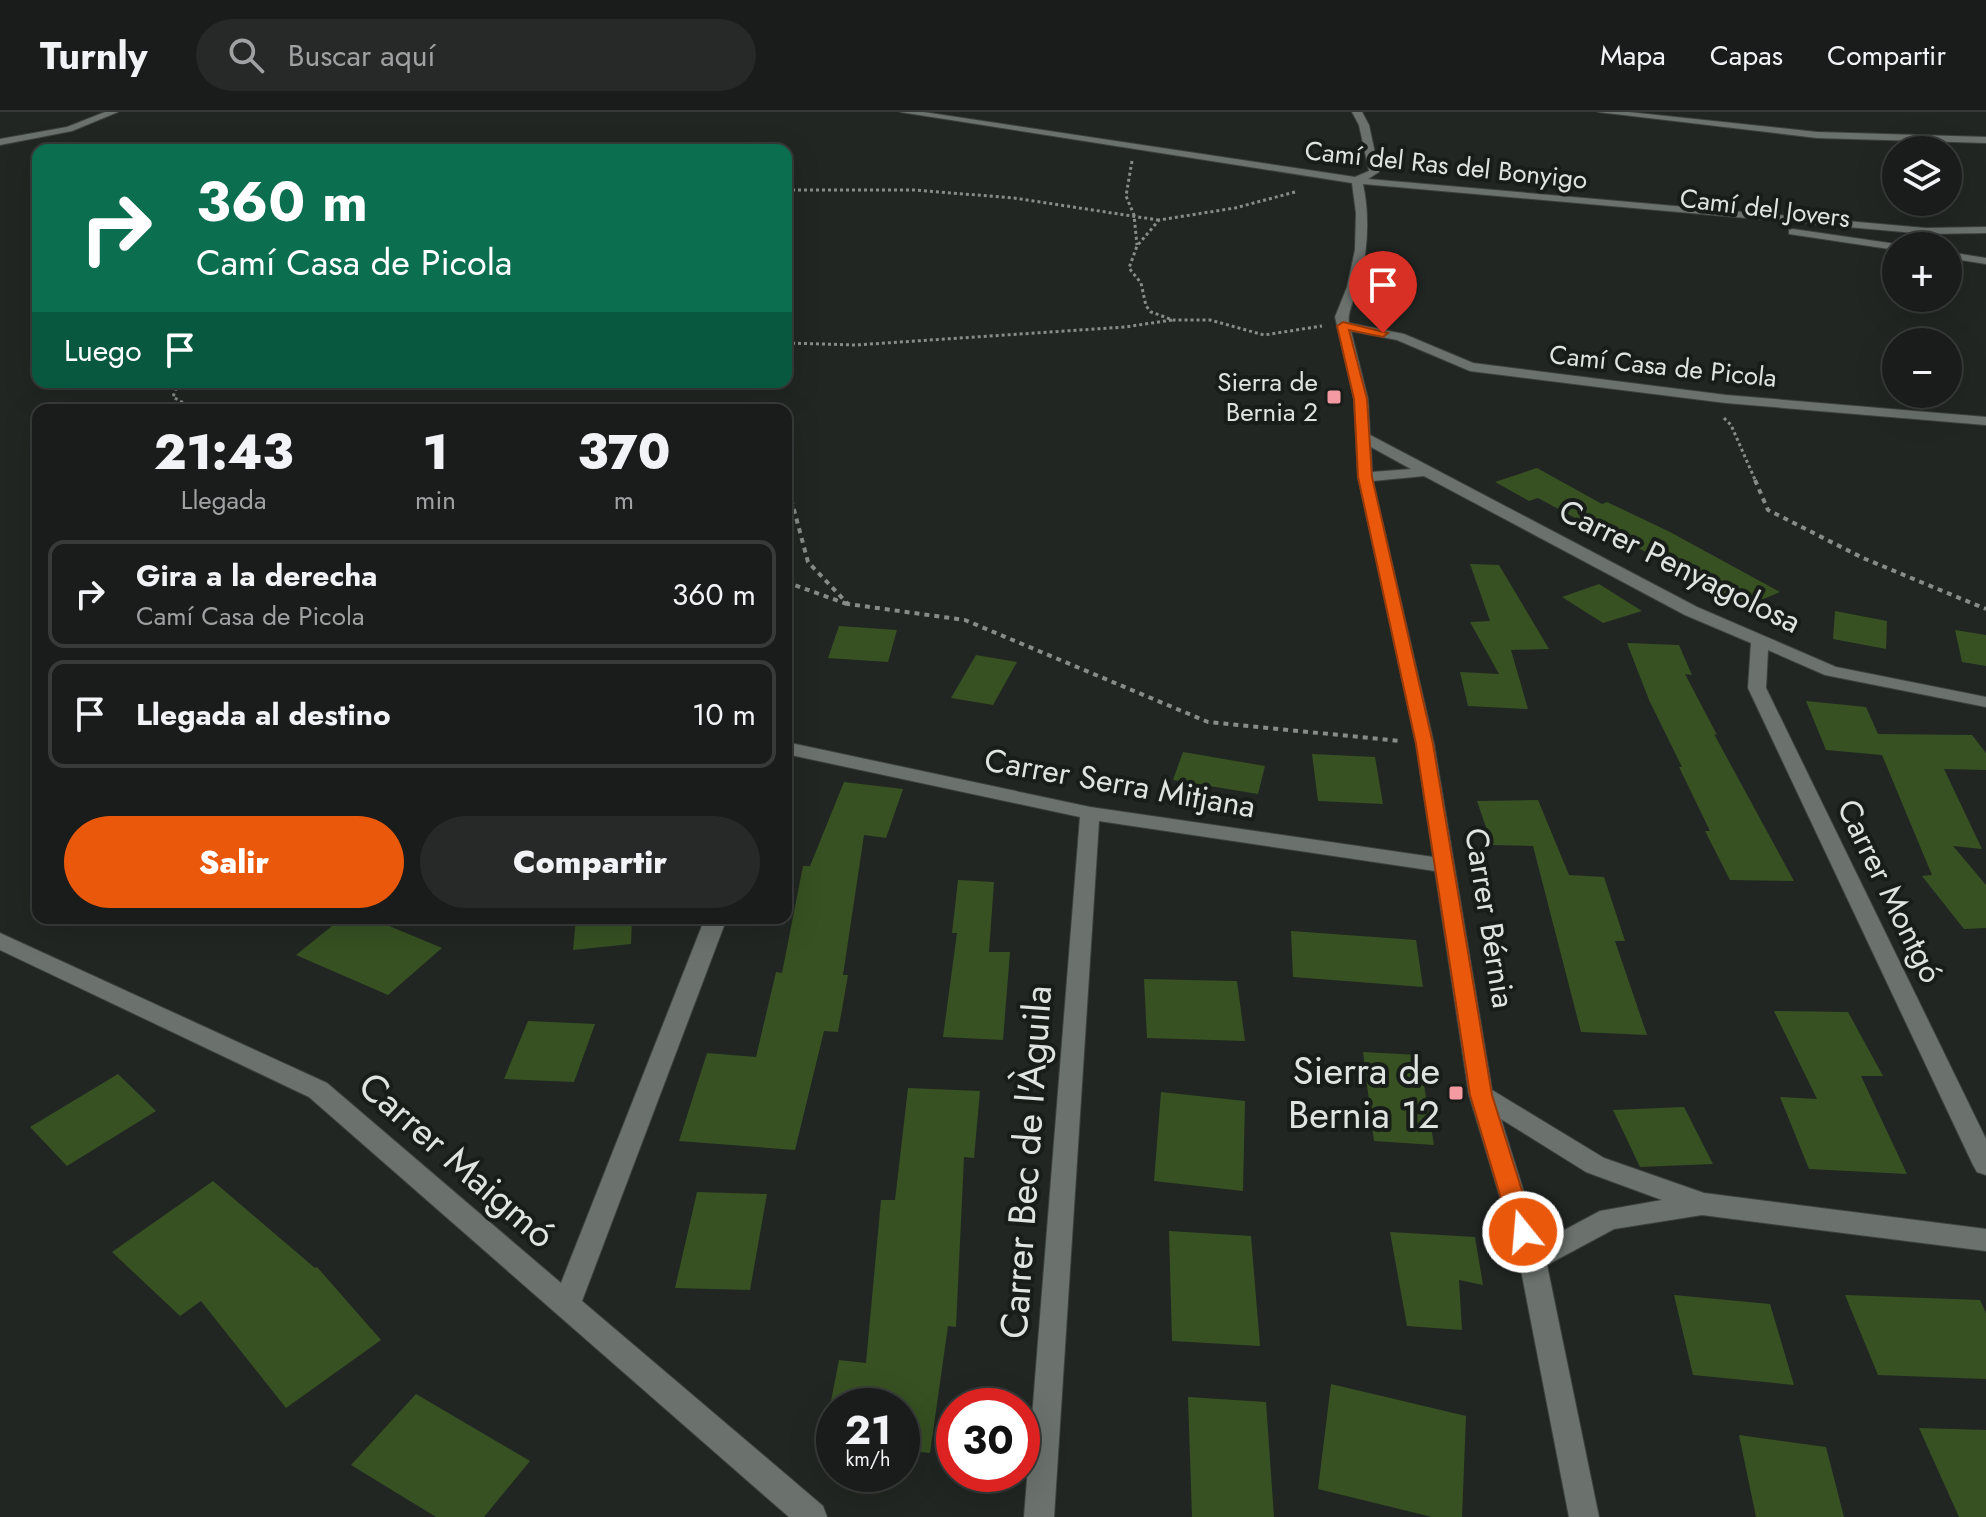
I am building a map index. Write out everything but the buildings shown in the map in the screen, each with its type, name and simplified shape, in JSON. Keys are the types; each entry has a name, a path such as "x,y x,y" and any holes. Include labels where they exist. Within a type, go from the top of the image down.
{"street":[{"path":"0,142 69,129 113,112"},
{"name":"Camí del Ras del Bonyigo","path":"905,112 1357,180 1926,231 1986,230"},
{"path":"1343,326 1341,317 1353,299 1363,204 1357,180 1374,172 1364,125 1357,112"},
{"path":"1603,112 1817,135 1986,140"},
{"name":"Camí del Jovers","path":"1633,206 1638,213 1648,215 1882,245"},
{"path":"1962,257 1986,261"},
{"name":"Camí Casa de Picola","path":"1343,326 1400,337 1470,367 1700,396 1986,421"},
{"name":"Carrer Bérnia","path":"1343,326 1361,399 1365,477 1425,744 1481,1095 1532,1260 1584,1517"},
{"name":"Carrer Penyagolosa","path":"1364,438 1691,611 1760,641 1831,671 1986,702"},
{"path":"1365,477 1426,472"},
{"name":"Carrer Montgó","path":"1760,641 1757,688 1986,1165"},
{"name":"Carrer Serra Mitjana","path":"792,749 1090,813 1446,866"},
{"name":"Carrer Bec de l'Àguila","path":"1039,1517 1090,813"},
{"path":"567,1304 714,924"},
{"name":"Carrer Maigmó","path":"0,941 318,1090 812,1517"},
{"path":"1481,1095 1595,1165 1703,1204 1986,1240"},
{"path":"1532,1260 1609,1219 1703,1204"}],"path":[{"path":"1124,144 1132,160 1126,196 1134,215 1137,246"},
{"path":"792,190 929,191 1014,198 1159,220 1235,208 1297,192"},
{"path":"1159,220 1137,246 1129,268 1141,283 1146,306 1151,312 1173,320"},
{"path":"792,343 856,345 1125,327 1173,320 1210,320 1264,335 1330,324 1343,326"},
{"path":"176,388 173,397 185,404"},
{"path":"1700,396 1731,425 1768,510 1863,558 1986,609"},
{"path":"792,502 808,562 848,604"},
{"path":"792,584 848,604 965,620 1208,722 1425,744"}],"place":[{"name":"Sierra de Bernia 2","path":"1334,397"},
{"name":"Sierra de Bernia 12","path":"1456,1093"}],"route":[{"path":"1383,333 1343,326 1361,399 1365,477 1425,744 1481,1095 1523,1232"}]}
